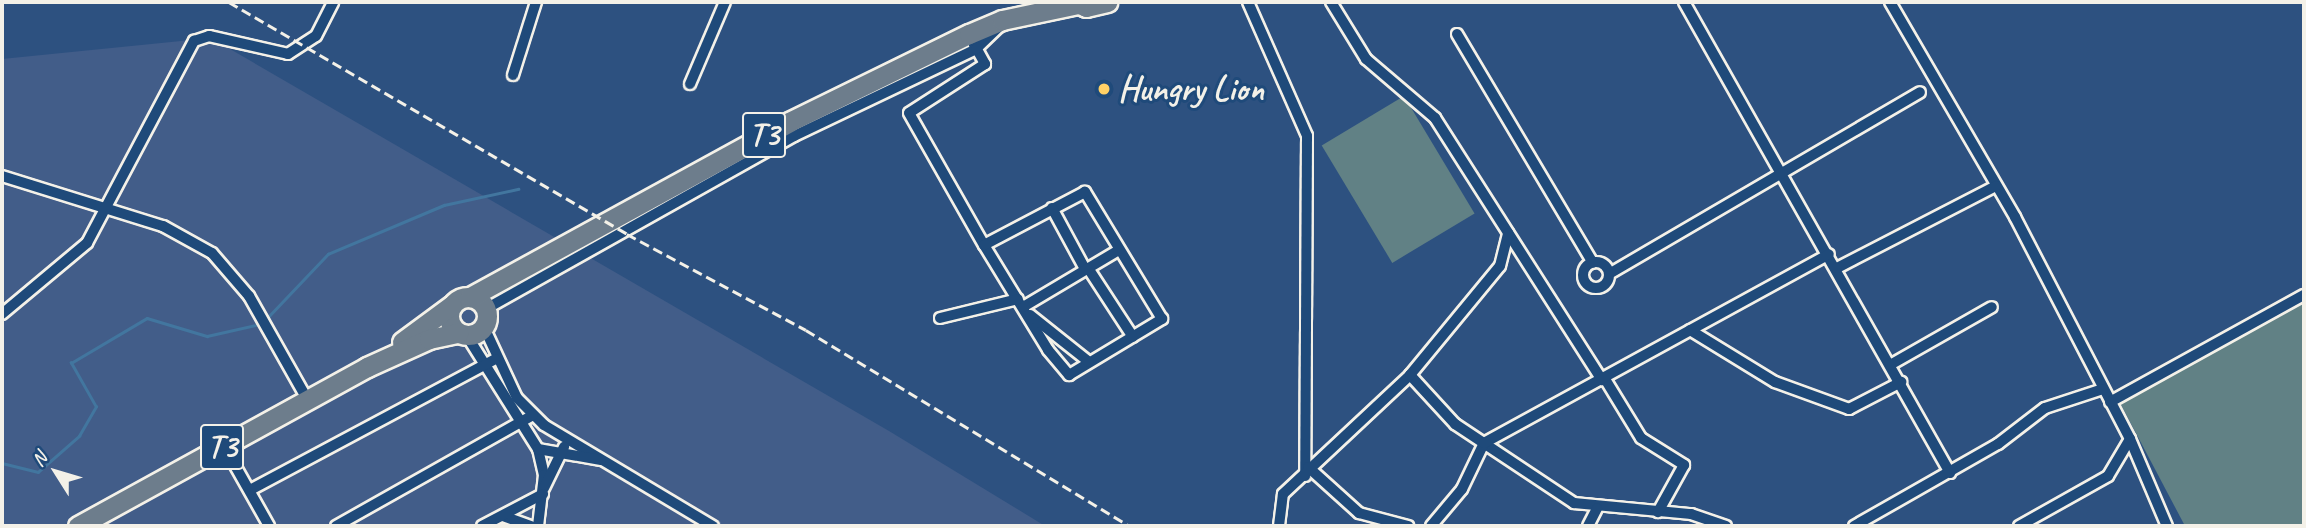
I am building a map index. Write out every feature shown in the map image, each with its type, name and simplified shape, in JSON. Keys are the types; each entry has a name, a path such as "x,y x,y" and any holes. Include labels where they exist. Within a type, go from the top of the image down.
{"highway":[{"name":"T3","path":"367,367 452,305 789,122 998,22 1025,2"},
{"name":"T3","path":"998,22 1076,3 1107,2"},
{"name":"T3","path":"78,526 367,367 429,339 478,324 533,262"},
{"path":"452,305 450,323 478,324 481,302 470,297"}],"street":[{"path":"2,314 63,269 111,208 194,41 209,36 288,54 316,36 334,2"},
{"path":"513,75 536,2"},
{"path":"690,84 725,2"},
{"path":"1248,2 1307,136 1307,470"},
{"path":"1331,2 1366,59 1435,118 1641,438 1684,465 1658,512"},
{"path":"1685,2 1783,170 1950,473"},
{"path":"1890,2 1996,186 2130,439 2165,525"},
{"path":"478,324 794,136 976,48 998,22"},
{"path":"976,48 998,22"},
{"path":"1457,34 1593,261 1609,274"},
{"path":"976,48 985,64 909,113 984,245 1066,373 1133,337 1162,315 1085,192 984,245"},
{"path":"1593,261 1584,271 1585,283 1595,288 1618,264 1920,92"},
{"path":"2,176 111,208 189,239 233,273 307,399"},
{"path":"1837,268 1996,186"},
{"path":"1052,208 1086,268 1133,337"},
{"path":"1279,526 1283,494 1410,375 1500,266 1508,233"},
{"path":"940,318 1024,307 1119,250"},
{"path":"1431,526 1462,489 1484,443 1829,254"},
{"path":"1593,261 1618,264"},
{"path":"2110,402 2304,295"},
{"path":"1024,307 1089,362"},
{"path":"1890,365 1992,307"},
{"path":"478,324 491,362 538,449 543,491 538,526"},
{"path":"478,324 491,362 533,415 562,438 604,460 713,526"},
{"path":"1690,330 1775,382 1849,409 1901,382"},
{"path":"250,490 491,362"},
{"path":"1410,375 1447,417 1565,498 1597,508 1641,513 1692,514 1726,526"},
{"path":"1854,526 1950,473 2045,408 2103,389"},
{"path":"336,526 533,415"},
{"path":"482,526 543,491 560,459 562,438"},
{"path":"2019,526 2108,476 2130,439"},
{"path":"224,446 270,526"},
{"path":"538,449 560,459 580,456 604,460"},
{"path":"1307,470 1359,513 1408,526"},
{"path":"1588,526 1597,508"},
{"path":"1633,526 1641,513"},
{"path":"503,516 531,526"}],"shaded area":[{"path":"211,38 889,431 1045,526 2,526 2,59"}],"green space":[{"path":"1404,96 1475,213 1392,263 1322,145"},
{"path":"2304,301 2304,526 2185,526 2119,401"}],"waterway":[{"path":"268,317 328,254 444,205 518,189"},
{"path":"2,463 38,472 79,436 96,407 71,363 147,318 207,336 256,325"}],"railway":[{"path":"229,2 627,234 806,330 1130,526"}],"place":[{"name":"Hungry Lion","path":"1104,89"}]}
